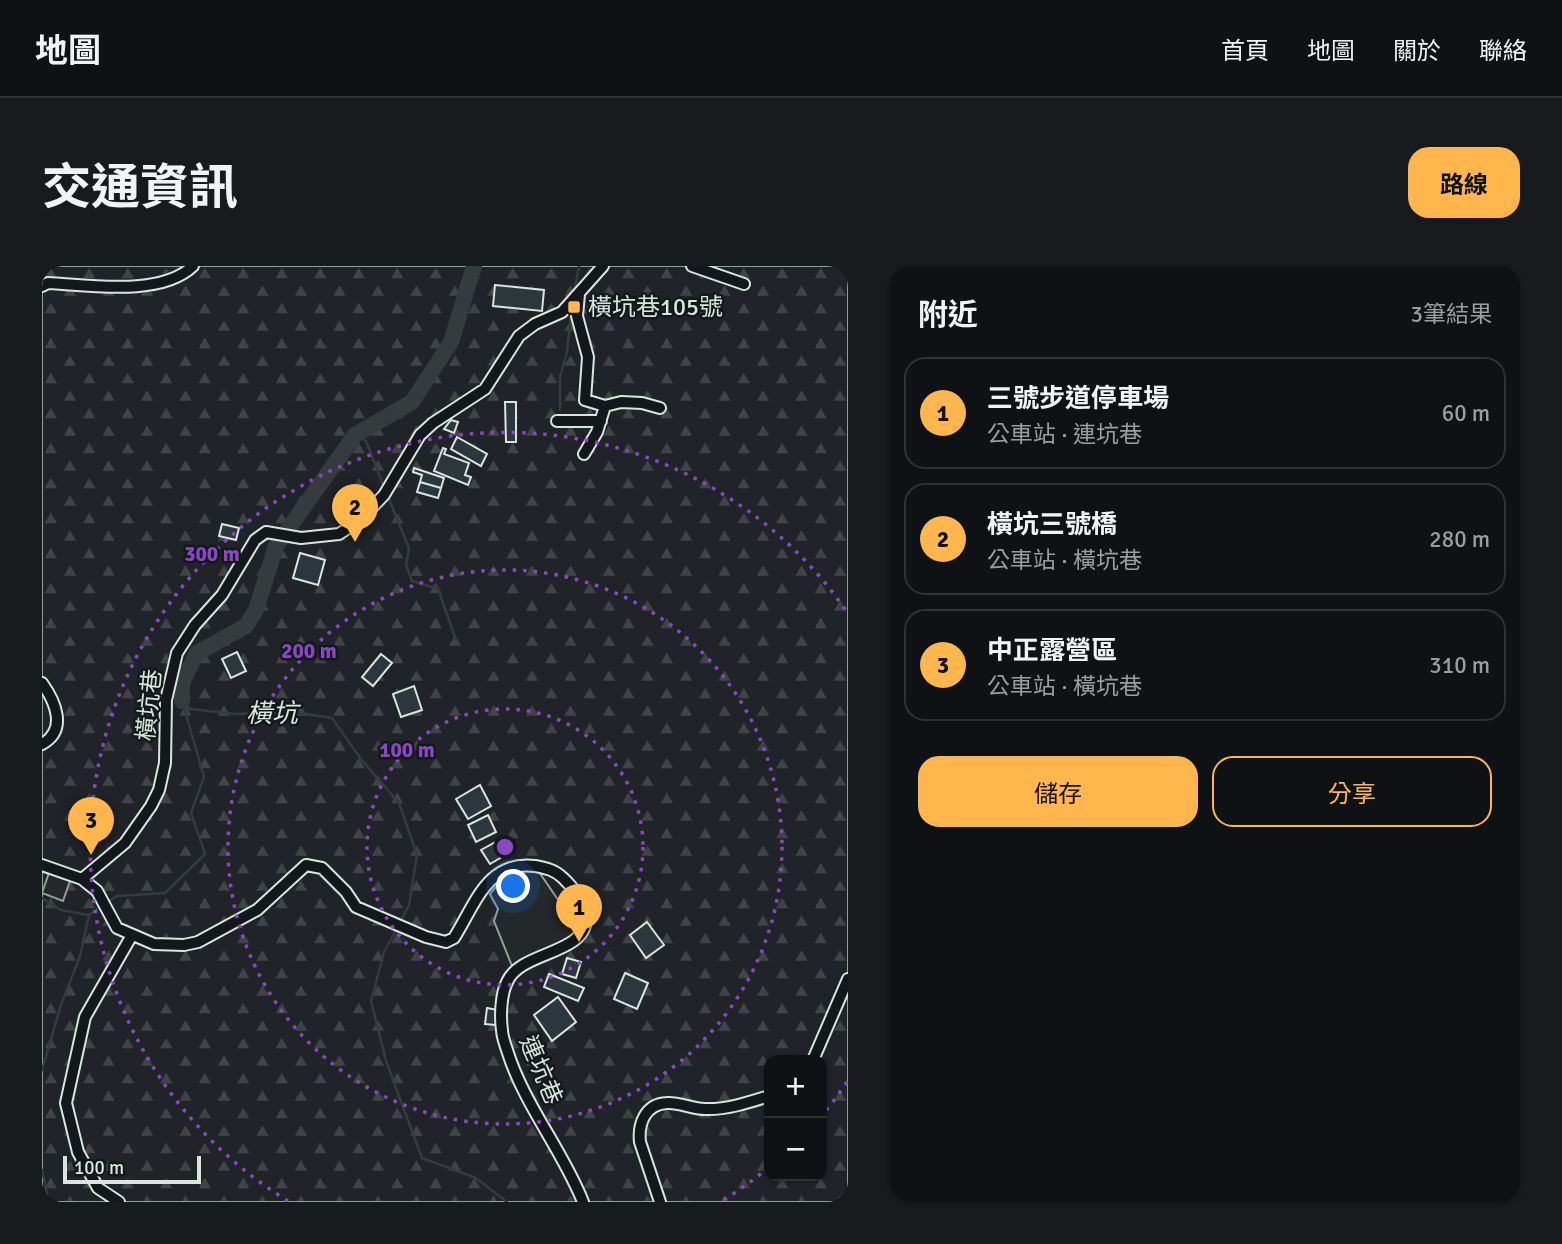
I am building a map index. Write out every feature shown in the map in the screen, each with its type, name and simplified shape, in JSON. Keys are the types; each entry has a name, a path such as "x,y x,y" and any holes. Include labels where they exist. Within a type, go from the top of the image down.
{"street":[{"path":"42,286 125,287 167,282 193,266"},
{"name":"橫坑巷","path":"82,879 125,843 151,806 159,790 165,763 166,699 177,653 195,625 222,595 255,540 266,532 301,538 339,534 359,521 384,495 419,435 485,389 519,336 535,324 562,312 603,266"},
{"path":"692,266 723,271 744,284"},
{"path":"579,294 578,316 588,357 585,400 605,406 621,402 642,402 660,408"},
{"path":"584,454 597,432 605,406"},
{"path":"557,421 601,421"},
{"path":"42,683 57,708 54,732 49,740 42,744"},
{"path":"42,865 82,879 97,891 117,928 132,935 85,1017 66,1103 78,1152 98,1188 119,1202"},
{"name":"連坑巷","path":"132,935 154,944 184,945 198,942 257,910 306,865 322,868 346,892 356,907 426,937 446,942 453,938 482,889 508,867 523,865 549,868 563,878 579,897 585,911 586,924 581,936 512,974 504,994 502,1030 523,1092 575,1182 583,1202"},
{"path":"815,1055 848,979"},
{"path":"660,1202 639,1142 643,1115 655,1106 666,1103 705,1109 764,1098"}],"green space":[{"path":"42,266 848,266 848,1202 42,1202"}],"shaded area":[{"path":"50,870 71,878 63,901 42,893"},
{"path":"522,871 539,872 578,929 571,939 512,966 494,921 498,909 490,894 505,876"}],"building":[{"path":"495,285 544,290 542,311 493,306"},
{"path":"505,402 516,402 516,442 506,442"},
{"path":"451,420 458,422 454,433 444,429"},
{"path":"457,437 487,454 481,466 451,449"},
{"path":"443,448 446,449 444,454 469,463 465,475 471,477 468,485 434,471"},
{"path":"414,468 444,478 441,488 420,482 422,475 413,472"},
{"path":"420,482 441,488 438,498 417,492"},
{"path":"222,524 239,528 236,540 219,536"},
{"path":"300,553 325,560 318,585 293,578"},
{"path":"237,652 246,671 231,678 222,659"},
{"path":"381,654 392,663 373,686 362,677"},
{"path":"414,686 422,710 401,717 393,694"},
{"path":"480,785 491,806 468,819 456,799"},
{"path":"488,815 496,832 476,842 468,825"},
{"path":"499,840 507,854 490,864 481,850"},
{"path":"647,922 664,945 646,958 630,935"},
{"path":"567,958 581,962 576,978 562,974"},
{"path":"625,973 648,983 637,1009 614,999"},
{"path":"549,974 584,988 578,1001 544,987"},
{"path":"558,997 576,1022 552,1041 534,1015"},
{"path":"487,1008 498,1010 496,1025 485,1024"}],"waterway":[{"name":"橫坑","path":"182,701 182,683 197,653 246,626 256,610 276,546 355,435 412,402 451,342 474,266"},
{"path":"574,293 579,266"},
{"path":"560,410 560,377 567,352 572,306"},
{"path":"355,435 366,441 384,487"},
{"path":"388,497 409,548 406,565 412,581 438,589 456,640"},
{"name":"橫坑","path":"182,701 190,709 236,714 293,712 332,718 361,759 399,803 417,855 409,905 400,922"},
{"path":"108,902 117,896 165,893 205,854 191,813 204,777 183,704"},
{"path":"42,898 61,910 88,915"},
{"path":"42,1070 61,1005 80,956 89,915 102,906"},
{"name":"橫坑","path":"397,928 384,952 371,1001 386,1061 422,1158 476,1178 507,1202"},
{"path":"42,1170 49,1202"}],"place":[{"name":"橫坑巷105號","path":"574,307"},
{"name":"橫坑三號橋","path":"355,542"},
{"name":"中正露營區","path":"91,855"},
{"name":"三號步道停車場","path":"579,942"}]}
